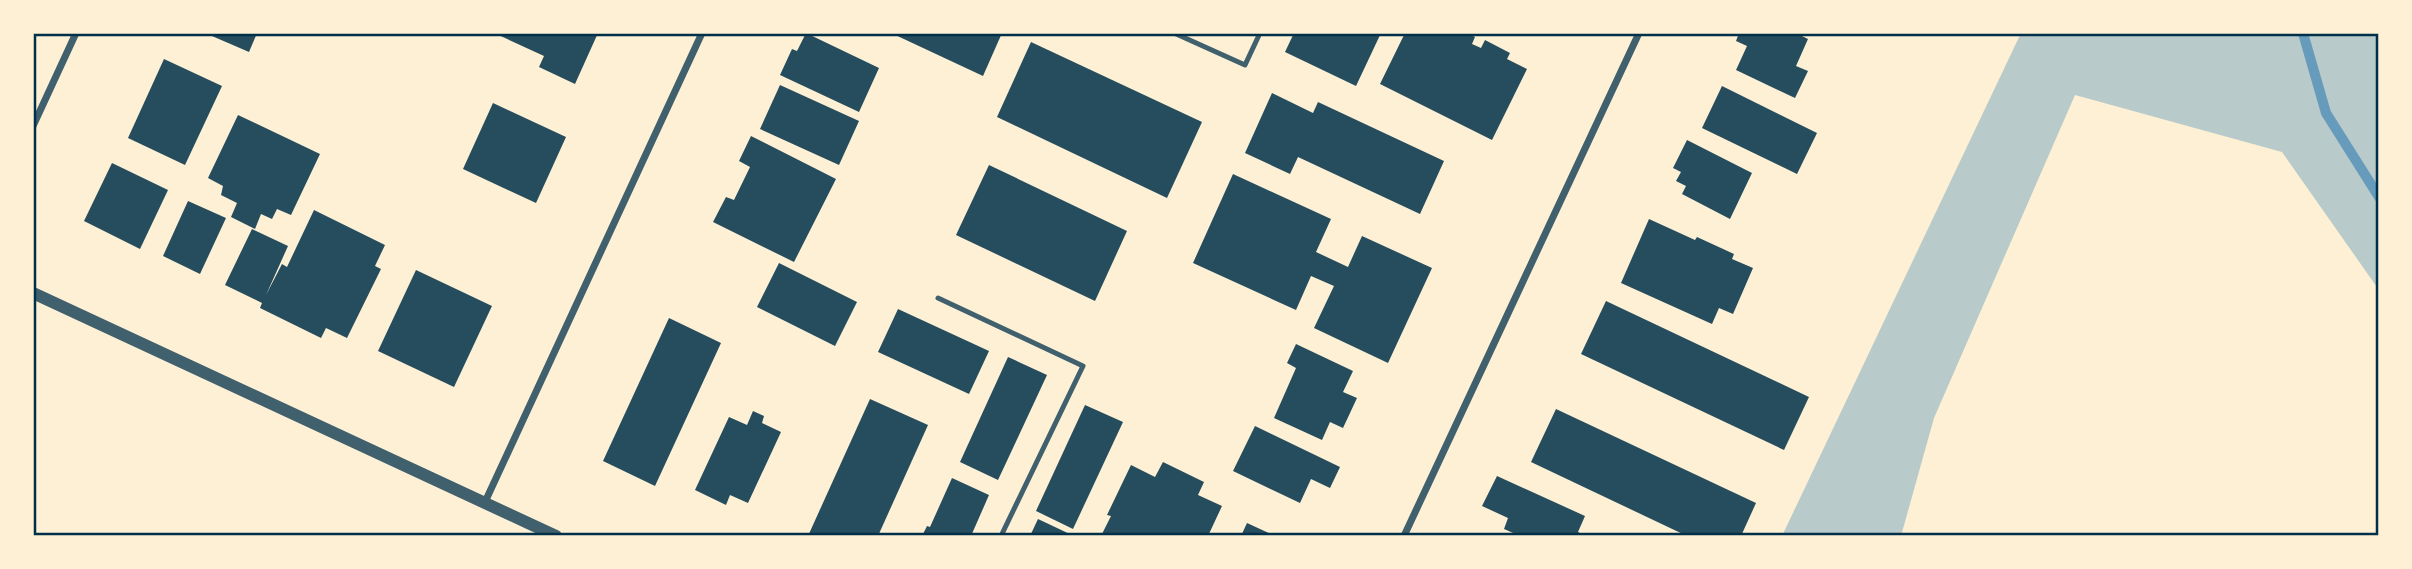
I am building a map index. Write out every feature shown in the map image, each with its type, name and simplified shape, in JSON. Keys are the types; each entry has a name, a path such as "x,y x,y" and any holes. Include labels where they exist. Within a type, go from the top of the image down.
{"street":[{"path":"33,126 76,33"},
{"path":"485,502 702,33"},
{"path":"1404,536 1639,33"},
{"path":"33,293 556,536"}],"lane":[{"path":"1174,33 1245,65 1260,33"},
{"path":"938,298 1083,366 1001,536"}],"shaded area":[{"path":"2021,33 2379,33 2379,290 2282,152 2075,95 1934,418 1901,536 1782,536"}],"building":[{"path":"205,33 257,33 249,52"},
{"path":"494,33 598,33 575,84 539,67 544,56"},
{"path":"806,33 879,68 859,112 780,75 792,49 797,51"},
{"path":"891,33 1002,33 983,76"},
{"path":"1294,33 1381,33 1356,86 1285,52"},
{"path":"1405,33 1468,33 1475,37 1472,44 1481,48 1485,40 1510,53 1507,59 1527,69 1492,140 1380,84"},
{"path":"1739,33 1796,33 1808,39 1796,66 1808,71 1795,98 1736,70 1747,46 1736,41"},
{"path":"1031,42 1202,122 1167,198 997,117"},
{"path":"164,59 222,86 185,165 128,138"},
{"path":"780,85 859,121 839,165 760,129"},
{"path":"1722,86 1817,133 1797,174 1702,128"},
{"path":"1272,93 1313,113 1318,102 1444,161 1420,214 1298,157 1290,174 1245,153"},
{"path":"493,103 566,137 536,203 463,169"},
{"path":"238,115 320,154 291,215 277,209 272,219 261,214 255,229 231,217 237,203 221,195 223,186 208,178"},
{"path":"751,136 836,179 794,262 713,222 726,197 734,200 750,167 739,161"},
{"path":"1687,140 1752,173 1730,219 1682,194 1686,186 1676,181 1681,172 1673,168"},
{"path":"112,163 168,190 140,249 84,221"},
{"path":"989,165 1127,231 1095,301 956,235"},
{"path":"1233,174 1331,219 1316,252 1348,267 1362,236 1432,268 1388,363 1314,328 1334,286 1311,276 1296,310 1193,263"},
{"path":"188,201 226,218 200,274 163,256"},
{"path":"314,210 385,245 375,266 381,269 347,338 326,328 321,338 260,308 262,303 225,285 252,229 288,246 266,295 282,264 287,267"},
{"path":"1649,219 1734,254 1732,259 1753,268 1733,314 1719,308 1712,324 1621,283"},
{"path":"779,263 857,302 835,346 757,307"},
{"path":"416,270 492,306 454,387 378,351"},
{"path":"1606,301 1809,397 1784,450 1581,354"},
{"path":"898,309 989,351 969,394 878,352"},
{"path":"669,318 721,343 655,486 603,461"},
{"path":"1296,344 1353,371 1343,392 1357,398 1343,428 1330,422 1322,440 1274,418 1296,368 1287,363"},
{"path":"1008,357 1047,375 998,480 960,462"},
{"path":"870,399 928,425 878,536 808,536"},
{"path":"1085,405 1123,422 1073,529 1036,511"},
{"path":"1556,409 1756,503 1741,536 1687,536 1531,462"},
{"path":"753,411 764,416 762,423 781,432 748,503 730,495 726,505 695,490 729,417 747,425"},
{"path":"1255,426 1340,467 1330,488 1311,479 1300,503 1233,471"},
{"path":"1163,462 1204,482 1198,495 1222,506 1208,536 1101,536 1111,516 1107,515 1131,465 1155,477"},
{"path":"1497,476 1585,516 1578,532 1585,536 1520,536 1504,529 1508,518 1482,506"},
{"path":"952,478 989,495 971,536 922,536 927,526 930,527"},
{"path":"1038,519 1074,536 1030,536"},
{"path":"1247,523 1275,536 1241,536"}],"waterway":[{"path":"2303,33 2326,113 2379,197"}]}
